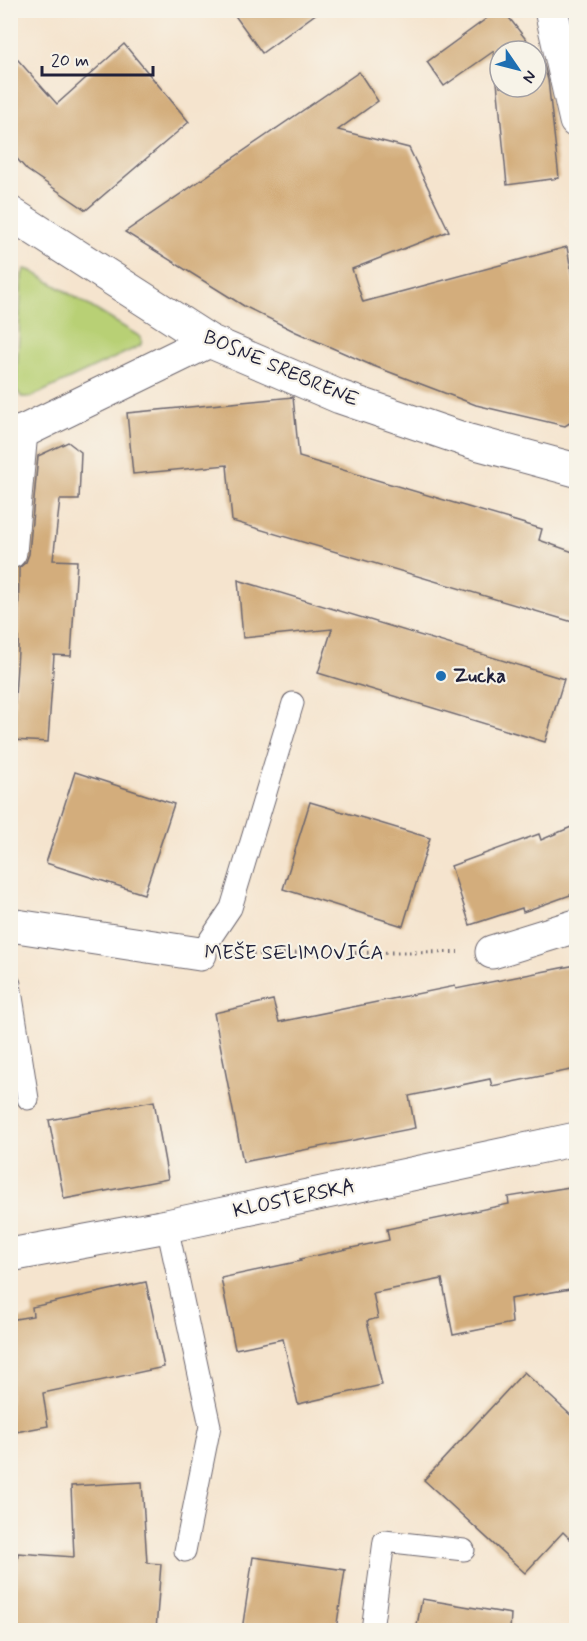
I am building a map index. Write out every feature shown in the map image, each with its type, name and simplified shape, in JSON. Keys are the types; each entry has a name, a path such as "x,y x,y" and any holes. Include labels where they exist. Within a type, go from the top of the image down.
{"street":[{"path":"557,20 576,121"},
{"name":"BOSNE SREBRENE","path":"10,213 209,341 351,400 469,441 576,470"},
{"path":"10,552 16,435 209,341"},
{"name":"MEŠE SELIMOVIĆA","path":"10,925 200,954"},
{"path":"492,952 576,926"},
{"name":"KLOSTERSKA","path":"10,1256 167,1226 576,1139"}],"lane":[{"path":"200,954 231,908 293,703"},
{"path":"10,984 28,1099"},
{"path":"167,1226 210,1426 185,1551"},
{"path":"372,1630 384,1541 464,1550"}],"path":[{"name":"MEŠE SELIMOVIĆA","path":"200,954 492,952"}],"green space":[{"path":"25,269 32,271 139,336 142,341 140,346 31,397 22,397 16,390 22,275"}],"building":[{"path":"231,10 321,10 262,53"},
{"path":"489,10 503,10 526,39 488,39 488,55 444,86 427,62 490,16"},
{"path":"124,44 189,122 86,210 27,170 10,151 10,51 57,104"},
{"path":"359,72 378,101 338,130 409,148 449,231 352,269 363,302 567,247 576,299 576,419 565,426 476,405 371,365 296,332 244,306 125,232"},
{"path":"548,80 559,178 507,185 499,99 548,99"},
{"path":"293,397 299,457 542,529 539,540 576,553 576,623 232,521 227,465 133,474 127,413"},
{"path":"68,442 81,452 79,500 60,500 53,560 77,561 71,656 54,655 48,742 12,740 18,651 19,568 26,562 29,554 38,456"},
{"name":"Zucka","path":"238,580 564,679 545,742 318,673 332,629 243,638"},
{"path":"75,772 174,804 144,894 46,863"},
{"path":"310,802 430,838 403,926 283,889"},
{"path":"576,825 576,893 523,912 522,908 470,925 451,866 539,834 541,840"},
{"path":"576,965 576,1069 492,1086 490,1079 409,1096 415,1128 243,1162 214,1013 273,1000 279,1022 455,986 456,989"},
{"path":"154,1101 168,1179 64,1199 49,1120"},
{"path":"576,1186 576,1288 510,1299 512,1323 453,1335 442,1279 373,1293 378,1318 367,1321 382,1385 298,1404 283,1339 235,1349 221,1278 389,1240 387,1229 509,1204 508,1197"},
{"path":"146,1282 164,1367 43,1393 48,1426 10,1433 10,1320 33,1316 32,1307"},
{"path":"524,1372 576,1420 576,1545 563,1532 525,1573 424,1480"},
{"path":"142,1482 147,1563 161,1564 156,1630 12,1628 18,1553 74,1557 71,1486"},
{"path":"253,1557 345,1570 336,1630 242,1630"},
{"path":"422,1599 511,1614 510,1630 416,1630"}],"place":[{"name":"Zucka","path":"441,676"}]}
